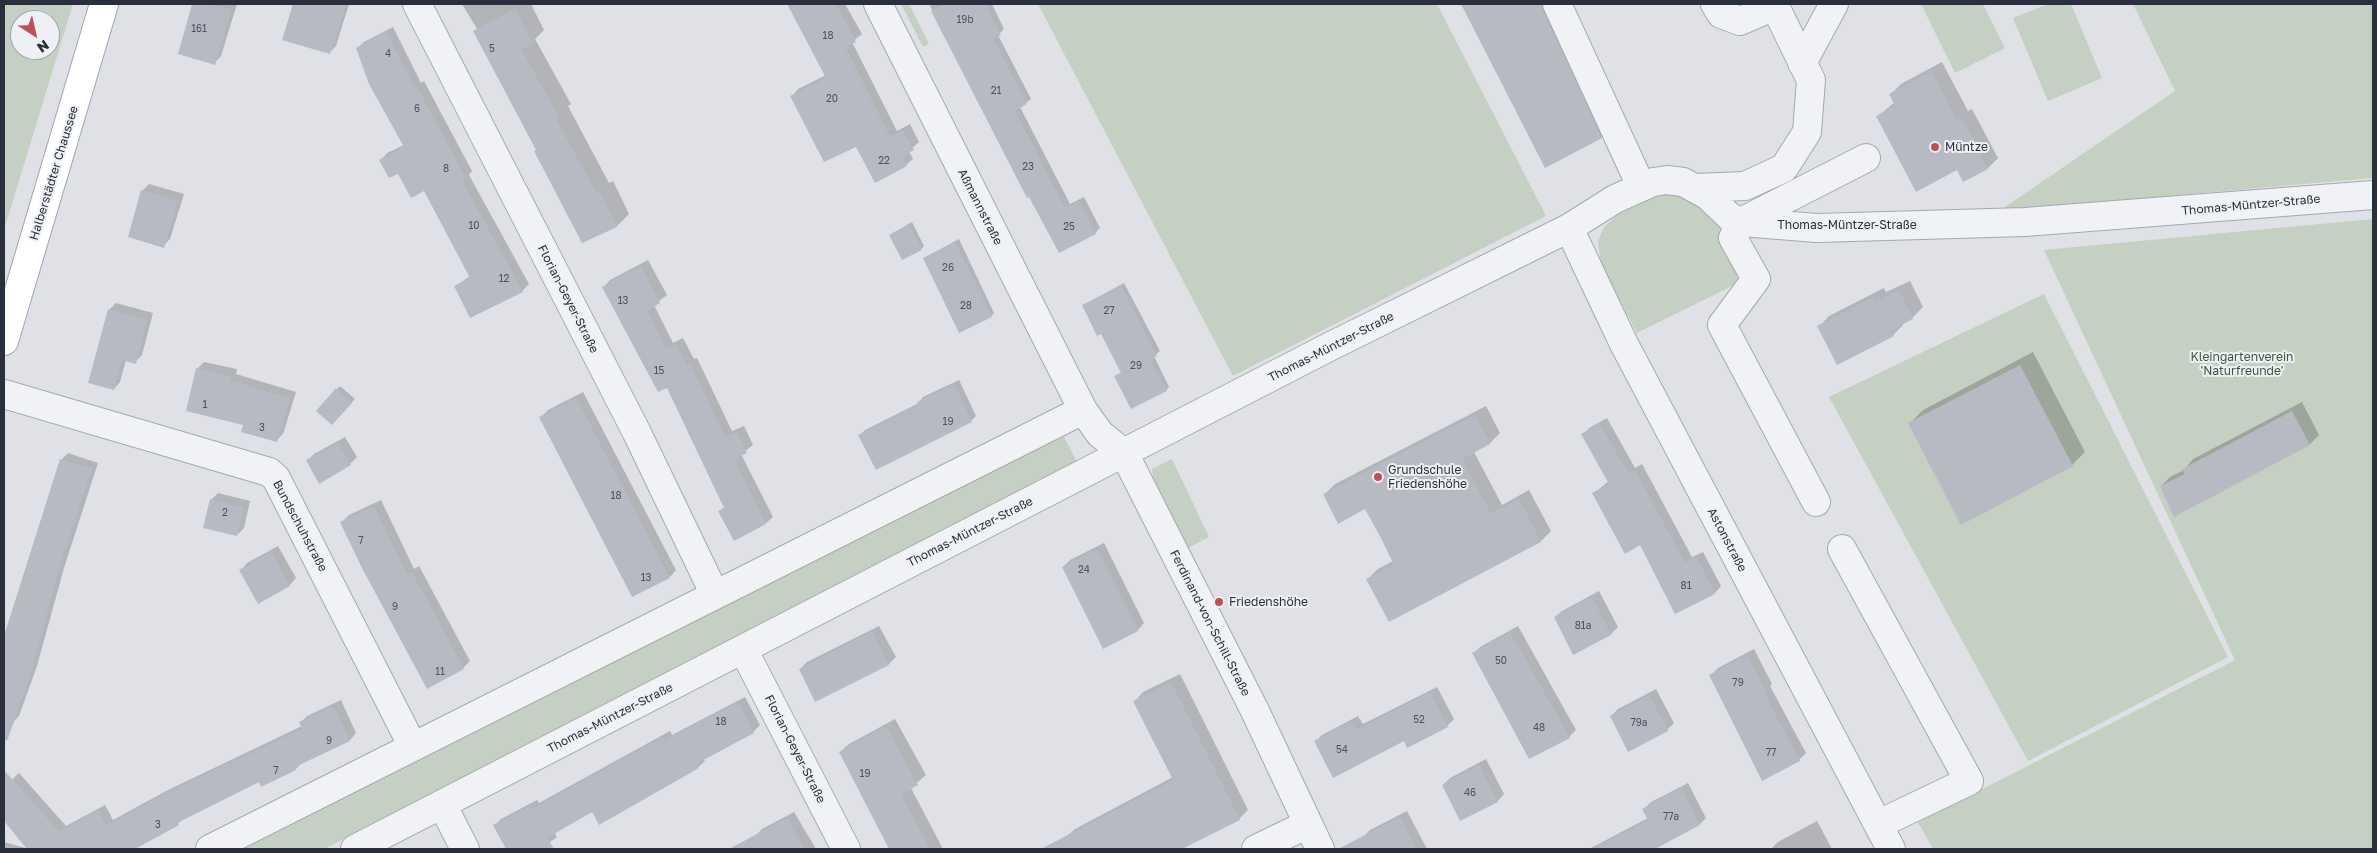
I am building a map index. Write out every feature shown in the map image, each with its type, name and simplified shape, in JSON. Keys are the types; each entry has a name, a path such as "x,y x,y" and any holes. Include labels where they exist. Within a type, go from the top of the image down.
{"main road":[{"name":"Halberstädter Chaussee","path":"4,341 104,4"}],"street":[{"name":"Florian-Geyer-Straße","path":"417,4 637,433 715,595"},
{"name":"Aßmannstraße","path":"878,4 1083,410"},
{"path":"1557,4 1641,186"},
{"path":"1695,188 1745,186 1784,168 1807,132 1810,80 1774,5 1740,21 1721,14 1715,4"},
{"path":"1802,63 1834,4"},
{"path":"1816,502 1722,325 1756,279 1733,238 1742,222 1866,158"},
{"name":"Thomas-Müntzer-Straße","path":"354,849 1124,453 1569,228 1641,186 1667,180 1683,182 1707,195 1730,217 1742,222 1817,228 2025,222 2373,195"},
{"name":"Astonstraße","path":"1569,228 1638,370 1891,849"},
{"name":"Bundschuhstraße","path":"4,394 269,472 276,478 413,747"},
{"path":"210,849 1083,410"},
{"name":"Ferdinand-von-Schill-Straße","path":"1083,410 1100,434 1124,453 1254,709 1320,849"},
{"path":"1842,549 1970,781 1879,824"},
{"name":"Florian-Geyer-Straße","path":"743,649 846,849"},
{"path":"442,804 465,849"},
{"path":"1256,849 1308,824"}],"green space":[{"path":"4,4 73,4 60,47 60,10 10,10 10,60 56,60 4,230"},
{"path":"901,4 909,4 929,44 923,47"},
{"path":"1038,4 1437,4 1546,216 1233,376"},
{"path":"1921,4 1983,4 2005,48 1955,73"},
{"path":"2048,4 2071,4 2102,78 2048,101 2013,18"},
{"path":"2133,4 2373,4 2373,178 2002,209 2175,91"},
{"path":"1678,190 1712,211 1746,279 1637,333 1601,264 1598,241 1604,227 1619,214 1664,193"},
{"name":"Kleingartenverein 'Naturfreunde'","path":"2373,219 2373,849 1933,849 1918,822 2235,660 2044,250"},
{"path":"2044,294 2228,657 2028,761 1829,397"},
{"path":"1061,431 1079,466 324,849 236,849"},
{"path":"1172,459 1209,537 1186,549 1153,480 1152,469"}],"building":[{"path":"192,4 208,4 231,10 215,65 178,54"},
{"path":"293,4 346,4 330,54 282,40"},
{"path":"787,4 836,4 856,42 845,47 890,137 903,130 914,150 902,156 907,166 875,183 856,147 824,162 790,96 826,78"},
{"path":"945,4 985,4 1001,35 993,39 1027,104 1015,111 1065,208 1079,201 1096,234 1059,253 1029,197 1027,198 931,11"},
{"path":"1461,4 1541,4 1602,138 1545,168"},
{"path":"515,9 533,44 521,49 559,117 556,119 597,194 600,193 617,227 582,243 534,151 536,150 473,31"},
{"path":"386,32 466,179 462,181 523,292 470,318 454,286 470,278 424,191 411,198 398,174 389,178 379,160 404,147 369,84 356,48"},
{"name":"Müntze","path":"1932,71 1957,121 1962,118 1988,169 1963,182 1957,170 1916,192 1876,116 1895,106 1889,94"},
{"path":"141,190 178,201 164,248 128,237"},
{"path":"909,224 922,250 902,260 889,235"},
{"path":"955,242 992,317 959,333 923,258"},
{"path":"641,266 660,303 647,311 666,349 676,344 687,365 690,364 725,437 737,432 747,453 734,459 766,524 734,541 718,511 724,508 667,388 658,392 602,287"},
{"path":"1121,286 1157,356 1150,359 1167,391 1131,409 1114,376 1121,373 1101,334 1097,336 1082,305"},
{"path":"1899,290 1913,319 1890,331 1894,336 1837,365 1817,326 1874,297 1875,302"},
{"path":"108,309 147,320 136,364 122,360 114,390 88,383"},
{"path":"2020,365 2073,466 1961,525 1908,423"},
{"path":"196,368 231,376 230,380 290,399 277,442 241,432 243,425 186,411"},
{"path":"954,384 972,422 876,470 858,435 918,405 917,402"},
{"path":"336,388 352,403 332,425 316,411"},
{"path":"576,398 670,578 632,597 539,417"},
{"path":"2292,411 2310,445 2174,517 2160,486 2185,474 2182,469"},
{"path":"1475,415 1490,444 1462,459 1491,514 1519,499 1541,542 1389,622 1366,579 1394,565 1382,540 1365,509 1338,524 1323,494"},
{"path":"1600,424 1628,473 1635,470 1685,563 1696,557 1715,594 1675,614 1640,545 1625,554 1592,493 1609,484 1581,434"},
{"path":"338,443 351,465 319,484 306,460"},
{"path":"60,459 92,469 57,575 31,674 7,741 4,740 4,636"},
{"path":"210,499 244,508 237,536 203,528"},
{"path":"374,506 407,575 412,572 464,669 427,689 362,568 340,522"},
{"path":"1097,549 1138,631 1103,649 1062,567"},
{"path":"271,552 290,586 258,604 239,570"},
{"path":"1592,597 1611,635 1573,655 1554,617"},
{"path":"872,631 889,665 815,702 799,669"},
{"path":"1510,632 1570,738 1529,759 1472,653"},
{"path":"1747,655 1766,692 1764,693 1800,761 1762,781 1709,675"},
{"path":"1171,682 1240,820 1182,849 1041,849 1173,780 1133,701"},
{"path":"1430,692 1448,727 1407,748 1404,741 1333,778 1314,741 1351,722 1356,730"},
{"path":"1649,695 1668,731 1628,752 1610,716"},
{"path":"738,702 754,733 696,764 699,768 599,825 592,812 547,838 554,849 506,849 493,825 530,806 532,809 663,737 665,740"},
{"path":"334,706 350,741 295,767 296,770 261,787 259,782 177,823 179,825 135,849 27,849 4,821 4,770 59,832 98,810 106,826 162,795 302,729 299,722"},
{"path":"886,726 918,785 901,794 930,849 889,849 839,752"},
{"path":"1479,765 1498,802 1460,821 1442,785"},
{"path":"1681,788 1700,825 1655,849 1592,849 1648,820 1642,809"},
{"path":"1400,817 1416,849 1338,849"},
{"path":"787,818 804,849 729,849"}],"place":[{"name":"Müntze","path":"1935,147"},
{"name":"Grundschule Friedenshöhe","path":"1378,477"},
{"name":"Friedenshöhe","path":"1219,602"}]}
